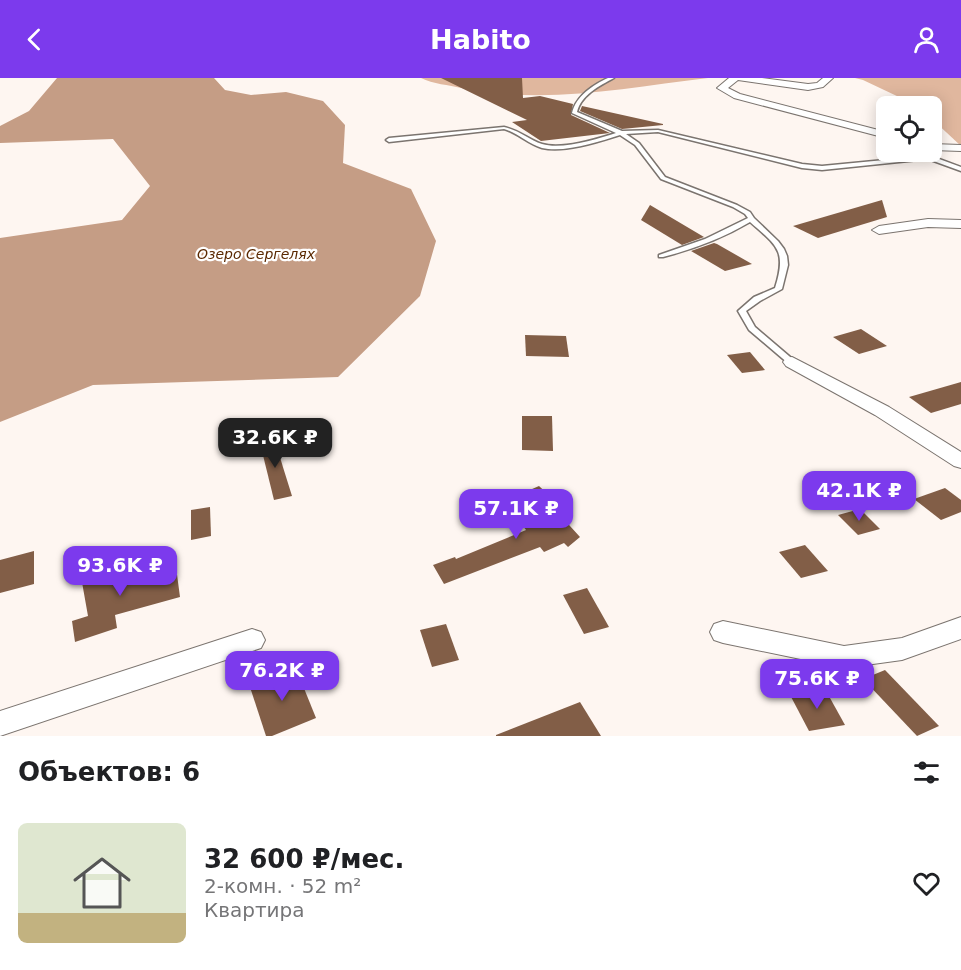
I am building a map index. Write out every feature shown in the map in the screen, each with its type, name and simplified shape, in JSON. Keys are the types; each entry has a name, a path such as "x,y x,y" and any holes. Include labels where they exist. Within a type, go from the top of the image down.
{"street":[{"path":"735,78 722,88 737,96 876,132"},
{"path":"742,78 808,87 820,85 828,78"},
{"path":"942,150 961,148"},
{"path":"879,230 928,223 961,224"},
{"path":"792,362 882,411 961,461"},
{"path":"723,632 844,657 902,649 961,628"},
{"path":"0,724 252,640"}],"lane":[{"path":"612,78 600,84 577,104 574,113 621,133 637,144 663,178 748,213 751,219 783,250 786,269 778,289 757,298 742,311 752,328 792,362"},
{"path":"389,140 504,128 512,129 543,146 552,147 621,133 658,131 812,167 839,166 876,160"},
{"path":"942,157 961,169"},
{"path":"662,256 724,235 751,219"}],"shaded area":[{"path":"421,78 708,78 584,93 523,95 461,88"},
{"path":"855,78 961,78 961,146 942,128 942,96 897,96"}],"water":[{"name":"Озеро Сергелях","path":"57,78 214,78 225,90 251,95 286,92 323,101 345,125 343,163 411,189 436,241 420,296 338,377 93,385 0,422 0,238 122,220 150,186 113,139 0,143 0,126 29,111"}],"building":[{"path":"441,78 522,78 523,98 540,96 573,104 571,115 610,133 541,141 512,122 527,120"},
{"path":"582,106 663,125 622,129 580,111"},
{"path":"882,200 887,217 818,238 793,226"},
{"path":"650,205 704,237 682,245 641,220"},
{"path":"714,243 752,264 725,271 691,251"},
{"path":"861,329 887,346 859,354 833,337"},
{"path":"525,335 566,336 569,357 526,356"},
{"path":"750,352 765,370 742,373 727,355"},
{"path":"961,382 961,404 931,413 909,397"},
{"path":"522,416 552,416 553,451 522,450"},
{"path":"273,435 292,496 274,500 259,439"},
{"path":"539,486 555,501 550,504 580,537 568,547 564,543 544,552 540,547 444,584 433,565 455,557 456,559 526,530 523,526 540,519 516,496"},
{"path":"945,488 961,500 961,512 941,520 914,499"},
{"path":"210,507 211,536 191,540 191,510"},
{"path":"860,509 880,529 858,535 838,515"},
{"path":"805,545 828,571 801,578 779,552"},
{"path":"34,551 34,584 0,593 0,560"},
{"path":"110,562 115,583 176,567 180,597 115,615 117,628 75,642 72,621 88,616 80,571"},
{"path":"587,588 609,627 584,634 563,595"},
{"path":"446,624 459,660 432,667 420,630"},
{"path":"295,666 316,718 272,736 266,736 249,684"},
{"path":"885,670 939,726 917,736 863,679"},
{"path":"825,689 845,725 809,731 789,693"},
{"path":"580,702 601,736 496,736 496,735"}]}
